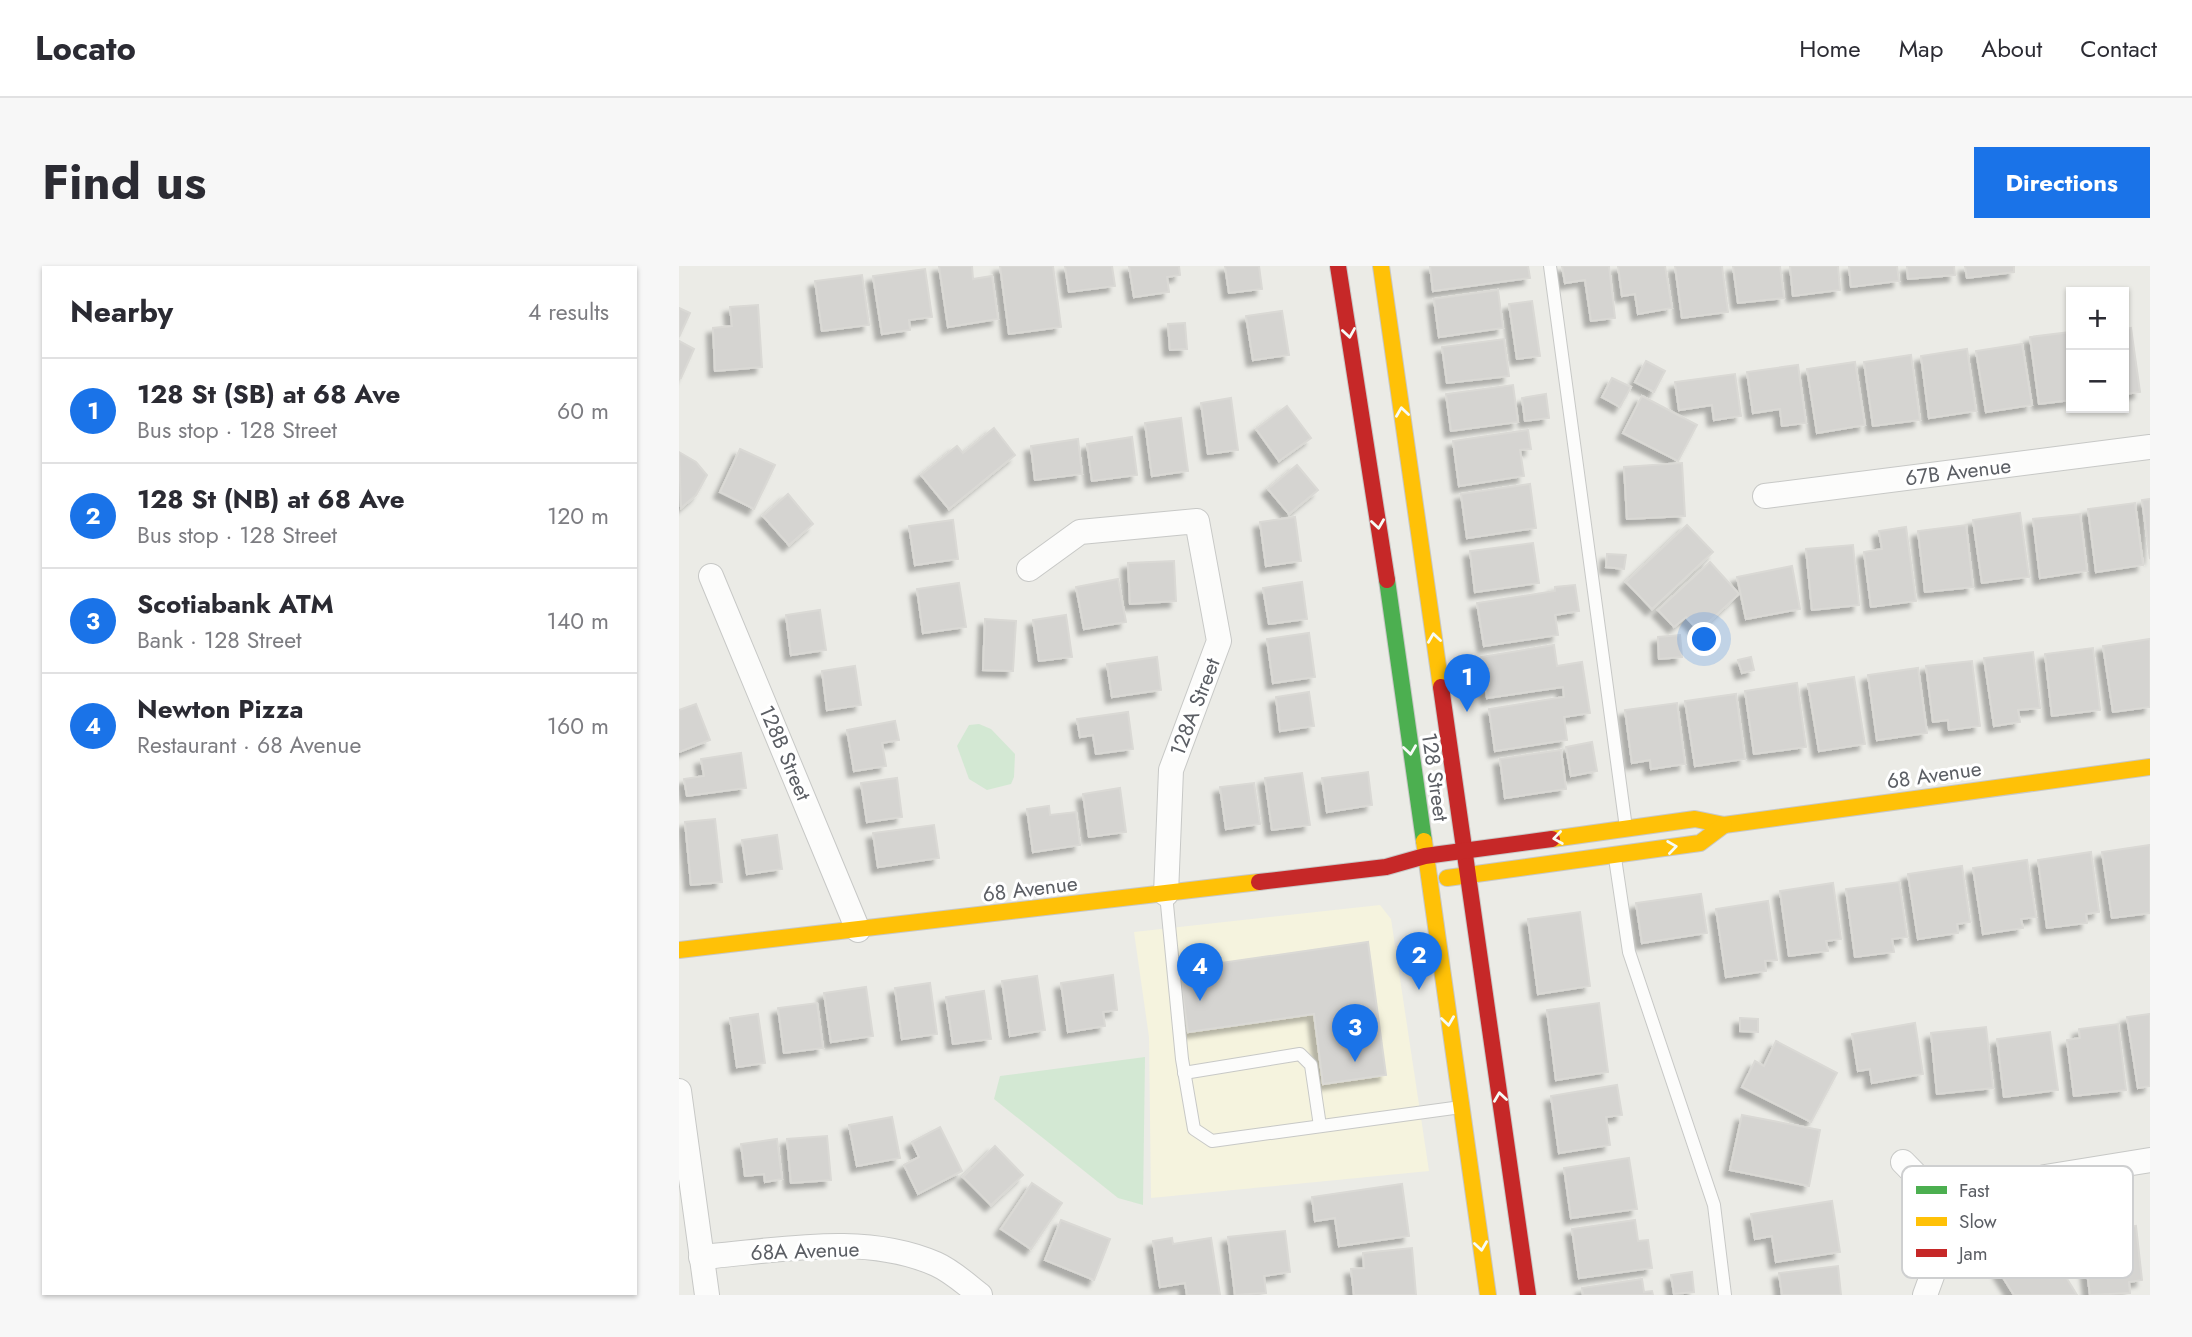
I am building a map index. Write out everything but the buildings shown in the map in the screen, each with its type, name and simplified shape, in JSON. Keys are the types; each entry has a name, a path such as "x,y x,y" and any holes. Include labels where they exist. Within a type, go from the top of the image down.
{"main road":[{"name":"128 Street","path":"1338,266 1369,457 1488,1295"},
{"name":"128 Street","path":"1381,266 1528,1295"},
{"name":"68 Avenue","path":"679,950 1386,867 1425,856 1695,819 1724,825 2150,767"},
{"name":"68 Avenue","path":"1386,867 1428,881 1700,843 1724,825"}],"street":[{"name":"67B Avenue","path":"1765,496 2150,447"},
{"name":"128A Street","path":"1029,569 1080,532 1197,522 1219,642 1171,770 1166,894"},
{"name":"128B Street","path":"711,576 858,930"},
{"path":"679,1091 707,1295"},
{"path":"2113,1166 2150,1160"},
{"path":"1903,1162 1907,1166"},
{"name":"68A Avenue","path":"701,1257 824,1246 894,1251 938,1265 980,1295"},
{"path":"1925,1295 1931,1278"}],"lane":[{"path":"1550,266 1626,828"},
{"path":"1615,855 1629,951 1714,1205 1725,1295"},
{"path":"1166,894 1184,1073 1193,1129 1212,1141 1461,1107"},
{"path":"1184,1073 1300,1054 1311,1065 1320,1126"}],"shaded area":[{"path":"1380,905 1391,919 1429,1171 1151,1198 1149,1037 1134,932"}],"green space":[{"path":"979,724 991,729 1015,754 1011,784 987,790 969,779 957,746 969,725"},
{"path":"1145,1057 1143,1205 1118,1198 994,1099 1000,1076"}],"traffic: fast":[{"path":"1387,580 1424,841"}],"traffic: slow":[{"path":"1381,266 1441,687"},
{"path":"1552,839 1695,819 1724,825 2150,767"},
{"path":"1447,878 1700,843 1724,825"},
{"path":"1424,841 1488,1295"},
{"path":"679,950 1259,882"}],"traffic: jam":[{"path":"1338,266 1387,580"},
{"path":"1441,687 1528,1295"},
{"path":"1259,882 1386,867 1425,856 1552,839"}],"place":[{"name":"128 St (SB) at 68 Ave","path":"1467,712"},
{"name":"128 St (NB) at 68 Ave","path":"1419,990"},
{"name":"Newton Pizza","path":"1200,1001"},
{"name":"Scotiabank ATM","path":"1355,1062"}]}
